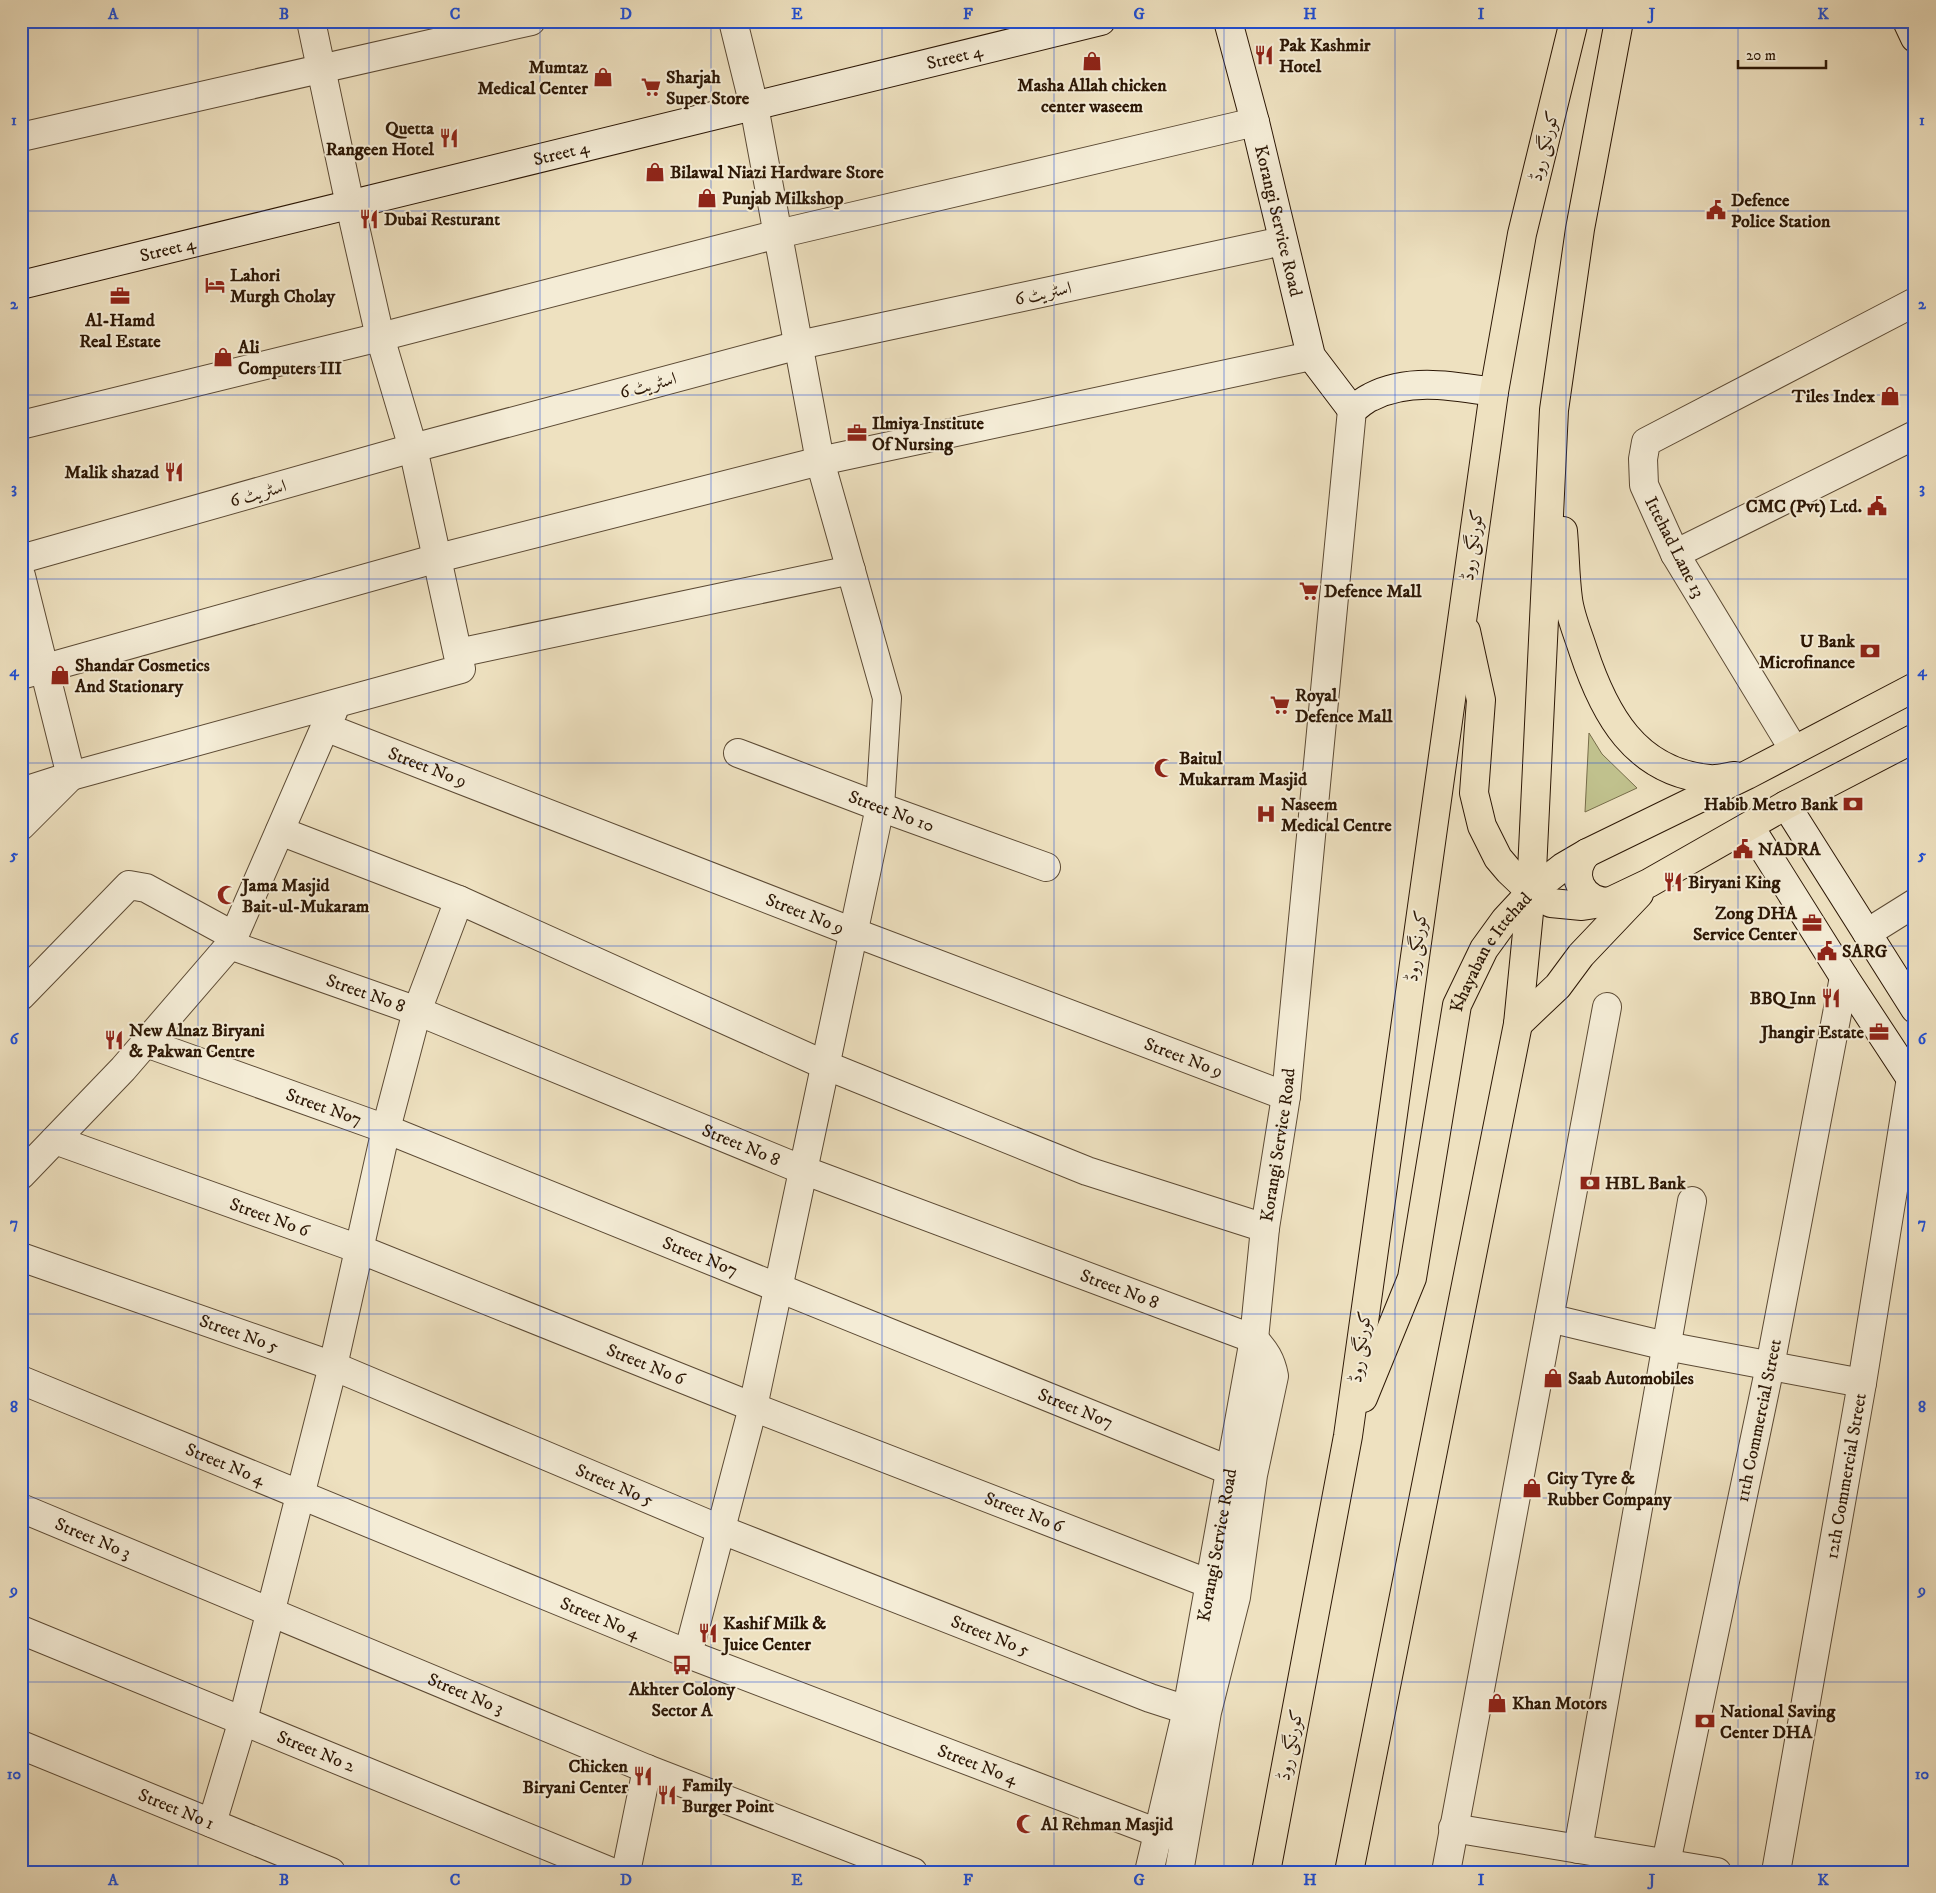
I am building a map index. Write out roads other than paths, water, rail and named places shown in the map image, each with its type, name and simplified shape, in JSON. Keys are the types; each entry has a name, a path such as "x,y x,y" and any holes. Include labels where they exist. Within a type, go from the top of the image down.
{"main road":[{"name":"کورنگی روڈ","path":"1266,1872 1348,1436 1494,392 1522,234 1574,21"},
{"path":"1349,1872 1518,1024 1531,892 1554,410 1580,228 1619,21"},
{"path":"1554,410 1568,601 1593,682 1602,701 1622,733 1654,762 1676,773 1711,780 1747,774"},
{"path":"1462,612 1481,700 1474,793 1482,826 1498,858 1531,892 1551,903 1582,906 1609,902 1649,884 1750,827 1786,804 1915,738"},
{"name":"Khayaban e Ittehad","path":"1348,1436 1412,1278 1457,1005 1484,949 1505,920 1531,892 1562,867 1915,687"},
{"path":"1587,853 1581,860 1578,868 1580,885 1592,898 1600,902 1609,902"},
{"path":"1518,1024 1558,986 1581,955 1649,884"}],"street":[{"path":"21,792 71,776 461,669 414,448 380,337 311,21"},
{"path":"21,137 531,21"},
{"path":"688,1654 753,1407 880,808 887,698 820,461 754,106 733,21"},
{"name":"Street 4","path":"21,285 1101,21"},
{"name":"Korangi Service Road","path":"1149,1872 1158,1833 1197,1711 1210,1584 1242,1473 1265,1228 1286,1096 1352,410 1311,356 1255,122 1228,21"},
{"path":"1907,21 1915,38"},
{"path":"21,425 380,337 778,234 1255,122"},
{"name":"اسٹریٹ 6","path":"21,560 414,448 799,345 1283,241"},
{"name":"Ittehad Lane 13","path":"1794,750 1675,554 1644,485 1643,459 1646,442 1915,302"},
{"path":"33,672 438,558 820,461 1311,356"},
{"path":"1352,410 1372,396 1416,385 1450,386 1494,392"},
{"path":"1675,554 1915,435"},
{"path":"458,653 851,570"},
{"path":"21,576 33,672 71,776"},
{"path":"21,1175 146,1043 232,941 325,728 339,702"},
{"name":"Street No 9","path":"325,728 853,932 1286,1096"},
{"name":"Street No 10","path":"738,752 880,808 1046,867"},
{"path":"21,826 71,776"},
{"path":"1786,804 1915,1009"},
{"path":"1750,827 1844,977 1913,1081"},
{"path":"280,830 459,900 825,1065 1087,1171 1265,1228"},
{"name":"Street No 8","path":"21,996 129,884 146,888 232,941 417,1012 803,1170 1254,1339"},
{"path":"212,1823 243,1720 271,1612 333,1366 386,1129 417,1012 459,900"},
{"path":"1867,933 1915,902"},
{"name":"11th Commercial Street","path":"1666,1863 1770,1366 1844,977"},
{"path":"1446,1872 1607,1007"},
{"name":"Street No7","path":"146,1043 386,1129 1242,1473"},
{"name":"12th Commercial Street","path":"1776,1872 1913,1081"},
{"name":"Street No 6","path":"55,1140 359,1249 753,1407 1210,1584 1236,1597"},
{"path":"1578,1849 1692,1201"},
{"name":"Street No 5","path":"21,1257 333,1366 722,1530 1150,1698 1197,1711"},
{"path":"1549,1318 1666,1346 1862,1383"},
{"name":"Street No 4","path":"21,1380 688,1654 1158,1833 1186,1833"},
{"path":"1179,1872 1186,1833 1197,1711 1236,1597 1242,1473"},
{"name":"Street No 3","path":"21,1508 647,1769 913,1872"},
{"name":"Street No 2","path":"21,1630 611,1872"},
{"name":"Street No 1","path":"21,1744 331,1872"},
{"path":"626,1872 647,1769"},
{"path":"1453,1828 1718,1872"}],"place":[{"name":"Pak Kashmir Hotel","path":"1264,55"},
{"name":"Masha Allah chicken center waseem","path":"1092,61"},
{"name":"Mumtaz Medical Center","path":"603,77"},
{"name":"Sharjah Super Store","path":"651,87"},
{"name":"Quetta Rangeen Hotel","path":"449,138"},
{"name":"Bilawal Niazi Hardware Store","path":"655,172"},
{"name":"Punjab Milkshop","path":"707,198"},
{"name":"Defence Police Station","path":"1716,210"},
{"name":"Dubai Resturant","path":"369,219"},
{"name":"Lahori Murgh Cholay","path":"215,285"},
{"name":"Al-Hamd Real Estate","path":"120,296"},
{"name":"Ali Computers III","path":"223,357"},
{"name":"Tiles Index","path":"1890,396"},
{"name":"Ilmiya Institute Of Nursing","path":"857,433"},
{"name":"Malik shazad","path":"174,472"},
{"name":"CMC (Pvt) Ltd.","path":"1877,506"},
{"name":"Defence Mall","path":"1309,591"},
{"name":"U Bank Microfinance","path":"1870,651"},
{"name":"Shandar Cosmetics And Stationary","path":"60,675"},
{"name":"Royal Defence Mall","path":"1280,705"},
{"name":"Baitul Mukarram Masjid","path":"1164,768"},
{"name":"Habib Metro Bank","path":"1853,804"},
{"name":"Naseem Medical Centre","path":"1266,814"},
{"name":"NADRA","path":"1743,849"},
{"name":"Biryani King","path":"1673,882"},
{"name":"Jama Masjid Bait-ul-Mukaram","path":"227,895"},
{"name":"Zong DHA Service Center","path":"1812,923"},
{"name":"SARG","path":"1827,951"},
{"name":"BBQ Inn","path":"1831,998"},
{"name":"Jhangir Estate","path":"1879,1032"},
{"name":"New Alnaz Biryani & Pakwan Centre","path":"114,1040"},
{"name":"HBL Bank","path":"1590,1183"},
{"name":"Saab Automobiles","path":"1553,1378"},
{"name":"City Tyre & Rubber Company","path":"1532,1488"},
{"name":"Kashif Milk & Juice Center","path":"708,1633"},
{"name":"Akhter Colony Sector A","path":"682,1665"},
{"name":"Khan Motors","path":"1497,1703"},
{"name":"National Saving Center DHA","path":"1705,1721"},
{"name":"Chicken Biryani Center","path":"643,1776"},
{"name":"Family Burger Point","path":"667,1795"},
{"name":"Al Rehman Masjid","path":"1026,1824"}]}
